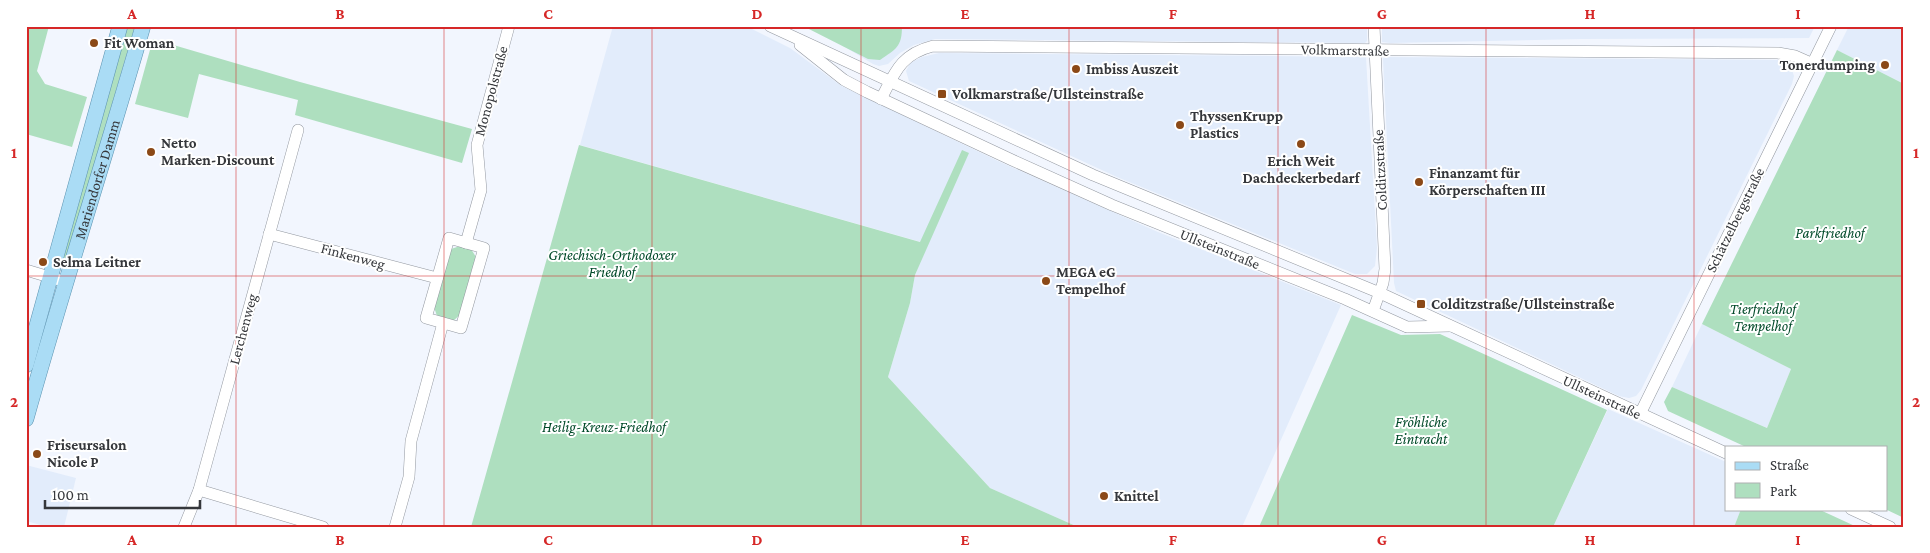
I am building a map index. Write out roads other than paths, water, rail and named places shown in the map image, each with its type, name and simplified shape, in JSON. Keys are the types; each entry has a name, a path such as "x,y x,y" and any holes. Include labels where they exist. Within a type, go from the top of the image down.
{"main road":[{"name":"Mariendorfer Damm","path":"26,365 120,26"},
{"name":"Mariendorfer Damm","path":"26,419 142,26"}],"street":[{"name":"Monopolstraße","path":"466,243 481,190 477,145 509,26"},
{"name":"Ullsteinstraße","path":"770,26 1093,175 1380,293 1725,453"},
{"name":"Colditzstraße","path":"1373,311 1380,293 1385,269 1374,26"},
{"name":"Schätzelbergstraße","path":"1640,414 1831,26"},
{"name":"Ullsteinstraße","path":"791,36 844,80 993,151 1135,214 1325,291 1407,327 1452,326"},
{"name":"Volkmarstraße","path":"890,81 903,60 910,54 933,46 1778,53 1795,56 1813,64"},
{"path":"881,99 890,81"},
{"name":"Lerchenweg","path":"184,527 199,490 298,130"},
{"path":"993,151 1001,132"},
{"name":"Finkenweg","path":"269,234 437,278"},
{"path":"449,238 466,243 484,248 461,328 426,318 449,238"},
{"path":"26,270 66,282"},
{"path":"1325,291 1333,273"},
{"path":"395,527 409,477 411,441 443,323"},
{"path":"199,490 323,527"},
{"path":"1853,510 1890,527"}],"place":[{"name":"Fit Woman","path":"94,43"},
{"name":"Tonerdumping","path":"1885,65"},
{"name":"Imbiss Auszeit","path":"1076,69"},
{"name":"Volkmarstraße/Ullsteinstraße","path":"942,94"},
{"name":"ThyssenKrupp Plastics","path":"1180,125"},
{"name":"Erich Weit Dachdeckerbedarf","path":"1301,144"},
{"name":"Netto Marken-Discount","path":"151,152"},
{"name":"Finanzamt für Körperschaften III","path":"1419,182"},
{"name":"Selma Leitner","path":"43,262"},
{"name":"MEGA eG Tempelhof","path":"1046,281"},
{"name":"Colditzstraße/Ullsteinstraße","path":"1421,304"},
{"name":"Friseursalon Nicole P","path":"37,454"},
{"name":"Knittel","path":"1104,496"}],"park label":[{"name":"Parkfriedhof","path":"1830,233"},
{"name":"Griechisch-Orthodoxer Friedhof","path":"612,264"},
{"name":"Tierfriedhof Tempelhof","path":"1763,318"},
{"name":"Heilig-Kreuz-Friedhof","path":"604,427"},
{"name":"Fröhliche Eintracht","path":"1421,430"}]}
